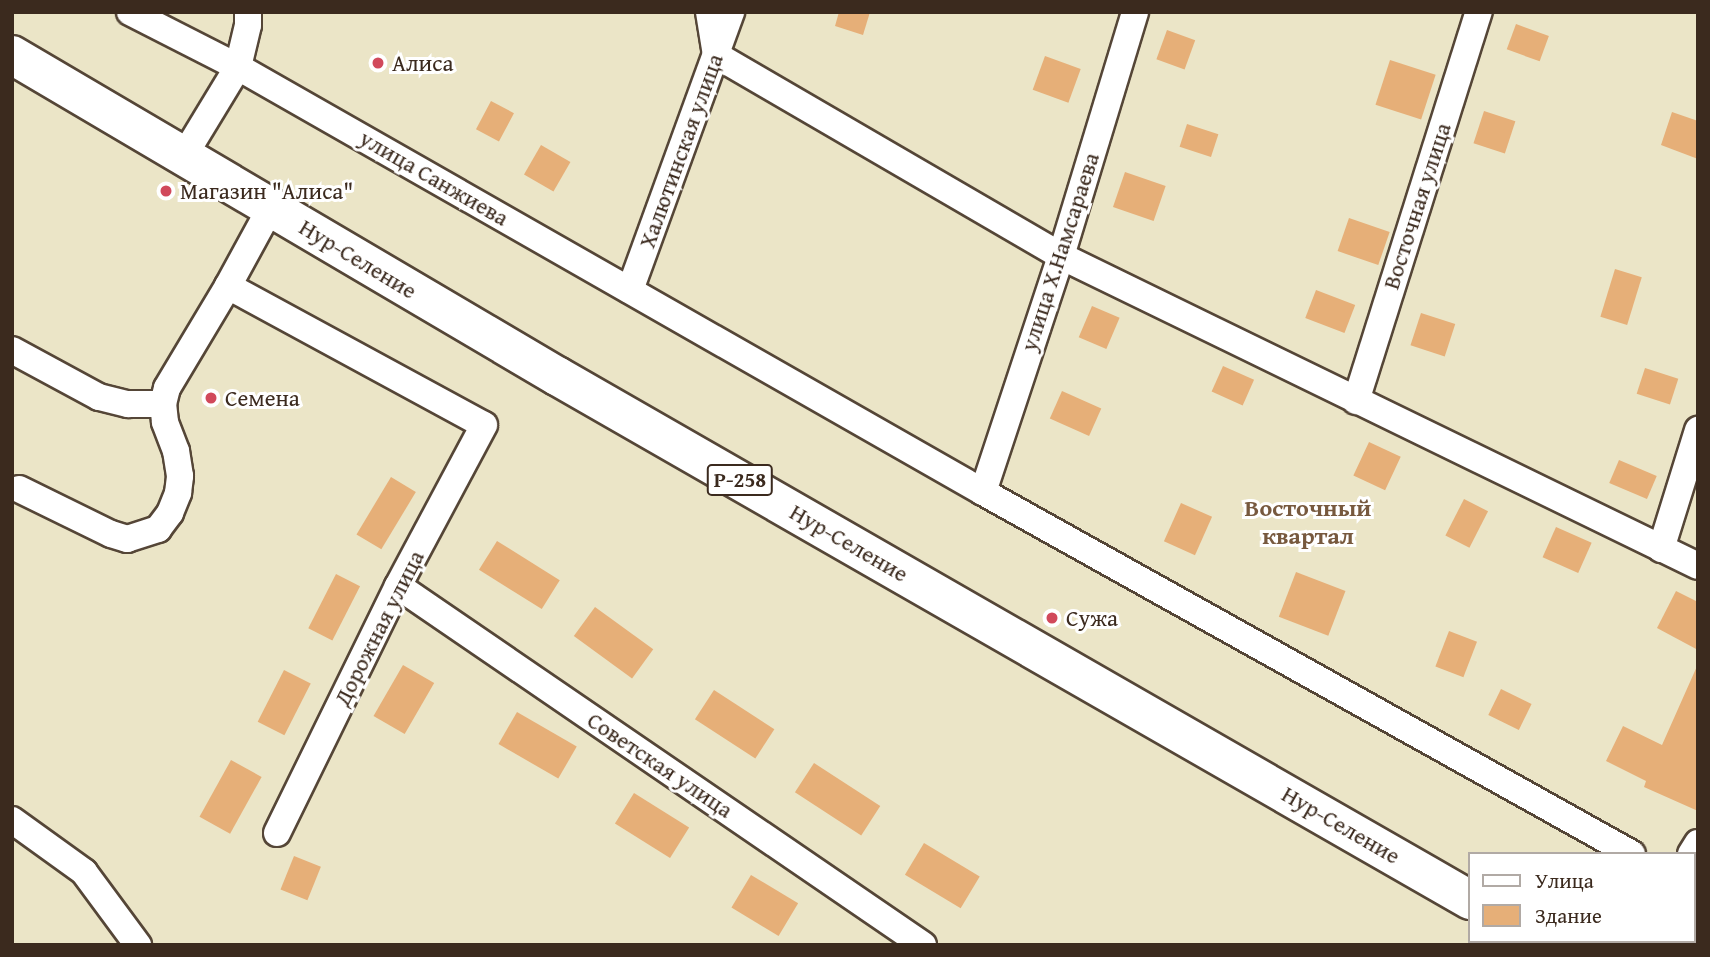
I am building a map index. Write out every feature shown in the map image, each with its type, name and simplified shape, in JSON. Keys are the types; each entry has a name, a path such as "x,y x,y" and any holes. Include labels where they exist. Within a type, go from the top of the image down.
{"highway":[{"name":"Нур-Селение","path":"12,55 185,154 557,376 1468,899"}],"street":[{"name":"улица Санжиева","path":"130,12 238,67 983,492 1628,852"},
{"path":"185,154 238,67 248,25 248,12"},
{"path":"709,12 716,55 1060,256 1698,566"},
{"name":"Халютинская улица","path":"630,290 731,12"},
{"name":"улица Х.Намсараева","path":"983,492 1060,256 1135,12"},
{"name":"Восточная улица","path":"1356,401 1479,12"},
{"path":"19,489 119,537 127,539 144,536 158,529 170,513 178,493 180,476 163,404 167,388 271,207"},
{"name":"Дорожная улица","path":"228,286 484,425 398,586 277,833"},
{"path":"12,350 99,397 128,404 163,404"},
{"path":"1661,549 1698,430"},
{"name":"Советская улица","path":"398,586 922,945"},
{"path":"12,820 84,872 138,945"}],"building":[{"path":"839,12 870,12 863,35 835,26"},
{"path":"1516,24 1549,36 1540,61 1507,49"},
{"path":"1167,30 1195,40 1185,69 1156,59"},
{"path":"1045,56 1081,69 1068,103 1033,90"},
{"path":"1390,60 1436,75 1421,120 1375,105"},
{"path":"491,101 514,113 499,141 476,129"},
{"path":"1484,111 1515,121 1505,154 1473,143"},
{"path":"1672,112 1698,121 1698,159 1661,145"},
{"path":"1187,124 1218,134 1211,157 1180,147"},
{"path":"541,145 570,162 553,191 524,174"},
{"path":"1125,172 1166,186 1154,221 1113,207"},
{"path":"1349,218 1390,232 1378,265 1338,251"},
{"path":"1615,269 1642,277 1627,325 1600,317"},
{"path":"1316,290 1355,305 1344,333 1305,318"},
{"path":"1092,306 1120,318 1106,349 1079,337"},
{"path":"1421,313 1455,324 1445,356 1410,345"},
{"path":"1223,366 1254,380 1243,405 1212,392"},
{"path":"1645,368 1678,379 1670,404 1637,394"},
{"path":"1062,391 1101,408 1089,436 1050,418"},
{"path":"1369,442 1401,457 1385,490 1353,476"},
{"path":"1619,460 1657,476 1647,499 1609,483"},
{"path":"391,477 416,492 381,549 356,534"},
{"path":"1464,499 1488,511 1469,548 1445,536"},
{"path":"1181,503 1212,517 1195,555 1164,541"},
{"path":"1556,527 1592,543 1578,573 1543,557"},
{"path":"497,541 560,580 542,609 479,570"},
{"path":"1296,572 1345,591 1328,636 1279,617"},
{"path":"336,574 360,586 332,641 308,628"},
{"path":"1676,591 1698,602 1698,650 1657,628"},
{"path":"595,607 653,649 632,678 574,636"},
{"path":"1449,631 1477,642 1463,677 1435,666"},
{"path":"1698,664 1698,811 1644,787 1646,781 1606,761 1623,726 1662,745"},
{"path":"403,665 434,683 405,734 374,716"},
{"path":"284,670 311,684 284,735 258,722"},
{"path":"1501,689 1532,704 1519,730 1488,715"},
{"path":"714,690 774,729 755,759 695,719"},
{"path":"517,712 577,746 558,779 498,744"},
{"path":"231,760 262,777 230,834 199,817"},
{"path":"814,763 880,806 861,835 795,792"},
{"path":"634,793 689,827 670,858 615,824"},
{"path":"924,843 980,876 961,908 905,875"},
{"path":"294,856 321,867 307,900 281,889"},
{"path":"751,875 798,903 779,936 731,908"}],"place":[{"name":"Алиса","path":"378,63"},
{"name":"Магазин \"Алиса\"","path":"166,191"},
{"name":"Семена","path":"211,398"},
{"name":"Сужа","path":"1052,618"}],"district":[{"name":"Восточный квартал","path":"1308,522"}]}
